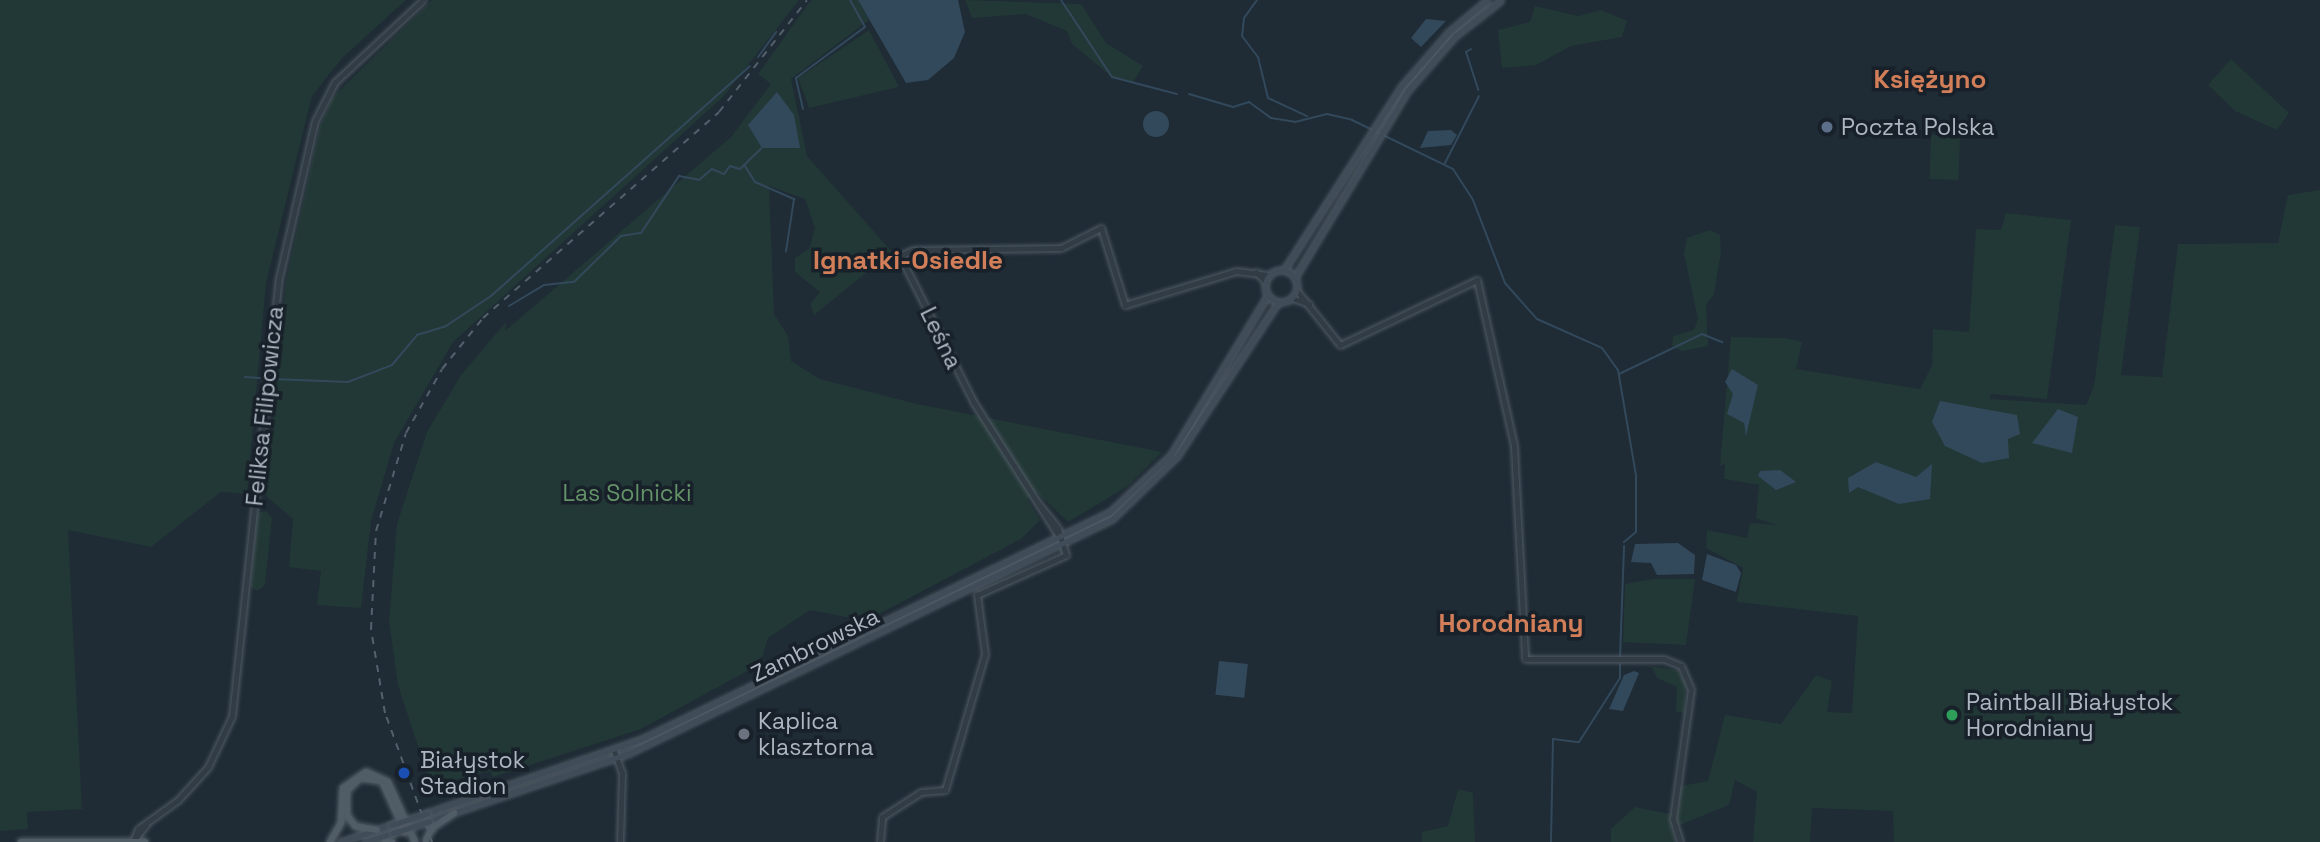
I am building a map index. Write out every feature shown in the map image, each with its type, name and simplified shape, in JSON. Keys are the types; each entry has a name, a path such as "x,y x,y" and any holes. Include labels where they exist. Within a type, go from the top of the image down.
{"main road":[{"path":"1174,455 1268,295 1266,282 1270,275 1284,270 1378,121 1429,51 1488,0"},
{"path":"1174,455 1278,302 1293,298 1297,291 1295,277 1386,124 1436,55 1501,0"},
{"path":"1284,270 1295,277"},
{"path":"1268,295 1278,302"},
{"name":"Zambrowska","path":"365,842 430,825 441,817 618,758 1061,541 1130,497 1174,455"},
{"name":"Zambrowska","path":"340,842 614,751 1061,541"},
{"path":"330,842 340,827 345,784 369,772 388,782 413,842"},
{"path":"377,830 360,828 347,816 347,791 360,778 385,786 413,842"},
{"path":"426,841 430,825 454,813"},
{"path":"21,842 145,842"},
{"path":"385,842 392,842"}],"street":[{"name":"Feliksa Filipowicza","path":"133,842 146,825 208,766 232,716 277,287 315,121 335,82 423,0"},
{"name":"Leśna","path":"880,842 882,817 921,792 945,790 985,654 977,595 1066,555 1061,541 985,418 900,256 913,250 1061,248 1101,229 1125,305 1236,271 1256,272"},
{"path":"1256,272 1270,275"},
{"path":"1256,272 1266,282"},
{"path":"1297,291 1340,345 1477,280 1508,396 1525,565 1525,657 1531,662 1664,659 1681,666 1691,689 1673,819 1680,842"},
{"path":"1293,298 1310,305"},
{"path":"614,751 618,758 620,842"}],"green space":[{"path":"0,0 406,0 343,57 312,96 266,283 247,494 221,492 151,547 68,530 82,809 27,812 28,829 0,831"},
{"path":"432,0 799,0 723,97 453,342 394,443 371,521 361,608 317,605 321,571 289,567 293,519 266,496 286,281 320,126 332,98"},
{"name":"Las Solnicki","path":"811,0 858,0 869,20 791,79 807,156 892,252 814,315 810,304 820,292 795,272 795,258 809,249 815,228 805,199 769,186 774,314 788,336 791,361 820,379 917,404 1162,452 1128,486 1068,522 1036,492 1027,499 1040,520 1021,539 866,621 810,610 768,638 760,664 641,729 493,777 490,771 431,786 398,685 389,621 397,524 427,432 461,375 506,322 505,331 731,137 771,84 758,74"},
{"path":"965,0 1081,4 1106,43 1143,66 1133,82 1112,77 1072,44 1067,31 1026,14 972,18"},
{"path":"1535,6 1578,16 1601,10 1627,21 1622,37 1571,46 1536,65 1502,68 1498,30 1530,22"},
{"path":"869,30 899,87 809,108 798,78"},
{"path":"2231,59 2289,113 2277,130 2235,111 2208,85"},
{"path":"1931,135 1960,136 1958,180 1929,179"},
{"path":"2320,190 2320,842 1894,842 1893,811 1812,808 1810,842 1753,842 1757,792 1735,780 1729,805 1672,828 1676,842 1611,842 1611,829 1635,807 1676,815 1681,786 1708,781 1725,715 1781,724 1816,675 1832,681 1827,712 1852,713 1858,616 1737,602 1743,568 1706,548 1707,530 1747,538 1750,523 1777,525 1756,518 1759,485 1724,479 1725,464 1720,466 1731,337 1787,338 1802,342 1796,369 1920,389 1932,365 1933,329 1969,332 1976,229 2001,230 2006,213 2071,220 2047,399 1991,394 1990,399 2086,405 2094,386 2115,225 2140,227 2121,375 2162,377 2178,244 2278,243 2288,195"},
{"path":"1710,230 1720,235 1721,252 1714,294 1706,305 1708,346 1682,351 1672,346 1673,336 1694,330 1698,319 1684,254 1687,238"},
{"path":"266,511 272,518 265,585 257,591 251,587 257,513"},
{"path":"1653,579 1695,579 1686,645 1623,642 1625,584"},
{"path":"1628,663 1677,670 1686,683 1684,713 1676,712 1677,687 1657,678 1652,667"},
{"path":"1458,789 1473,793 1475,842 1422,842 1422,832 1448,826"}],"water":[{"path":"858,0 958,0 965,32 954,58 928,80 906,83"},
{"path":"1426,19 1446,21 1421,47 1411,38"},
{"path":"777,92 794,115 800,148 762,148 748,125"},
{"path":"1156,111 1165,115 1169,124 1165,133 1156,137 1147,133 1143,124 1147,115"},
{"path":"1451,130 1457,135 1451,145 1420,148 1428,131"},
{"path":"1732,369 1758,385 1746,436 1744,423 1727,414 1733,394 1725,382"},
{"path":"1940,401 2017,415 2020,434 2008,439 2009,458 1982,463 1945,446 1932,422"},
{"path":"2058,409 2078,417 2072,453 2032,443"},
{"path":"1876,462 1916,477 1932,464 1930,499 1899,504 1858,487 1849,493 1848,478"},
{"path":"1780,470 1796,482 1776,490 1758,476 1760,471"},
{"path":"1678,543 1695,555 1694,574 1657,575 1651,563 1631,562 1635,544"},
{"path":"1707,554 1736,565 1741,573 1736,592 1702,580"},
{"path":"1219,661 1248,664 1244,698 1215,695"},
{"path":"1634,671 1639,673 1623,711 1609,709 1624,675"}],"waterway":[{"path":"803,109 796,78 865,27 850,0"},
{"path":"1061,0 1112,77 1177,94"},
{"path":"1257,0 1244,18 1242,36 1258,57 1268,98 1307,116"},
{"path":"758,57 776,32"},
{"path":"1471,49 1466,52 1478,90"},
{"path":"272,379 348,382 392,365 417,335 446,326 491,296 750,66"},
{"path":"1189,94 1233,107 1249,102 1271,118 1295,122 1327,114 1352,120 1453,169 1473,200 1505,283 1537,319 1602,348 1618,370 1636,475 1636,532 1624,542"},
{"path":"1445,163 1479,96"},
{"path":"509,306 544,285 574,282 621,236 641,233 679,176 699,180 712,169 724,174 730,166 740,169 763,147"},
{"path":"745,166 755,182 794,199 786,251"},
{"path":"1619,374 1702,334 1722,342"},
{"path":"245,377 260,378"},
{"path":"1620,657 1624,546"},
{"path":"1551,842 1553,739 1579,742 1620,678 1620,664"}],"railway":[{"path":"432,842 385,713 371,629 376,531 406,433 442,369 483,318 719,112 807,0"}],"place":[{"name":"Poczta Polska","path":"1827,127"},
{"name":"Paintball Białystok Horodniany","path":"1952,715"},
{"name":"Kaplica klasztorna","path":"744,734"},
{"name":"Białystok Stadion","path":"404,773"}],"district":[{"name":"Księżyno","path":"1930,80"},
{"name":"Ignatki-Osiedle","path":"908,261"},
{"name":"Horodniany","path":"1511,624"}]}
